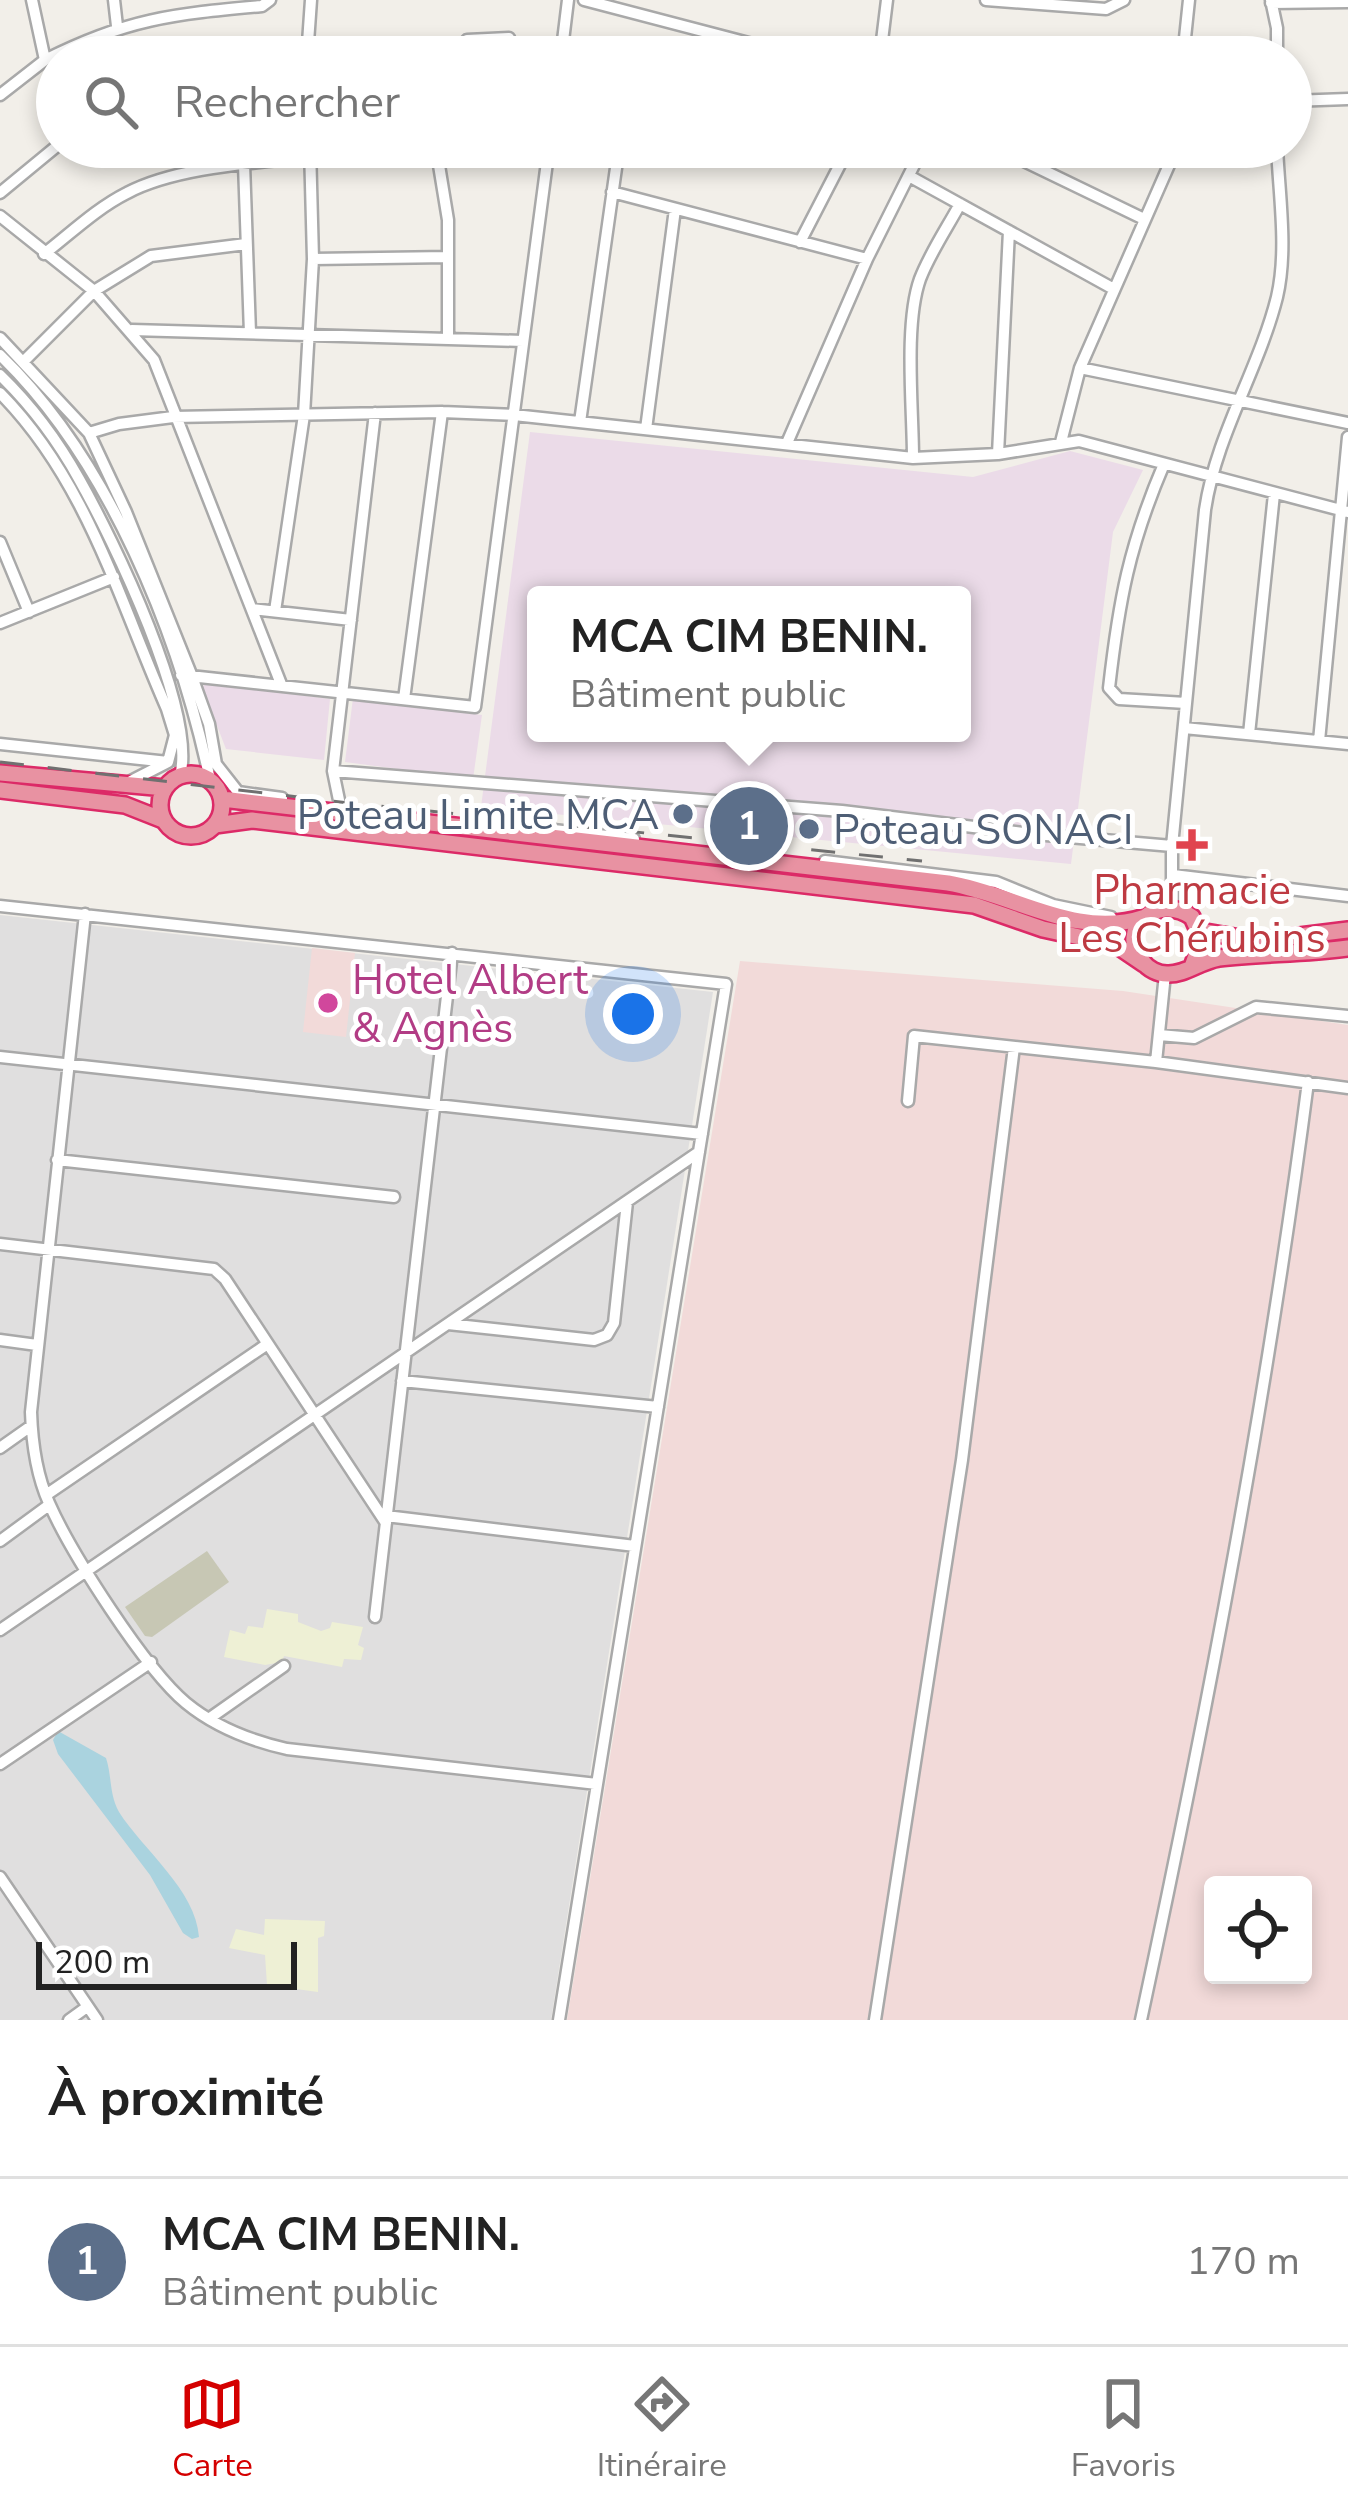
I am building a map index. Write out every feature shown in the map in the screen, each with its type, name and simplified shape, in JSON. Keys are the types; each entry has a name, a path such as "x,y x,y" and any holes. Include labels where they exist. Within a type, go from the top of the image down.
{"highway":[{"path":"0,770 165,788"},
{"path":"215,825 222,799 210,780 193,774 180,776 165,788 160,807 164,820 172,830 192,836 215,825 252,820 974,905 1043,929 1116,945 1165,974 1193,964 1348,948"},
{"path":"0,790 125,805 164,820"},
{"path":"222,799 949,883 985,889 1074,921 1101,925 1172,908 1190,915 1200,931 1201,948 1193,964"},
{"path":"1139,919 1135,940 1144,964"},
{"path":"1200,931 1258,941 1348,930"}],"street":[{"path":"32,0 40,36"},
{"path":"114,0 117,26"},
{"path":"96,36 117,26 177,14 262,6 270,0"},
{"path":"308,36 311,0"},
{"path":"564,36 568,0"},
{"path":"584,0 722,36"},
{"path":"883,36 887,0"},
{"path":"986,0 1106,9 1124,0"},
{"path":"1185,36 1189,0"},
{"path":"1277,36 1271,1 1348,2"},
{"path":"0,95 36,67"},
{"path":"1312,100 1348,99"},
{"path":"0,193 36,163"},
{"path":"44,254 126,193 148,183 224,168"},
{"path":"244,168 250,333"},
{"path":"275,611 304,415 313,259 310,168"},
{"path":"439,168 448,220 448,338"},
{"path":"186,675 475,706 546,168"},
{"path":"580,422 616,168"},
{"path":"800,242 835,168"},
{"path":"787,443 913,168"},
{"path":"1039,168 1144,218"},
{"path":"1061,442 1080,368 1168,168"},
{"path":"1172,908 1172,846 1205,510 1211,477 1280,282 1277,168"},
{"path":"909,176 1112,289"},
{"path":"612,192 867,260"},
{"path":"913,458 917,293 960,204"},
{"path":"646,429 675,208"},
{"path":"0,216 94,290 154,360 281,685"},
{"path":"998,454 1009,231"},
{"path":"24,361 94,290 152,256 246,244"},
{"path":"313,259 448,257"},
{"path":"131,330 524,341"},
{"path":"0,338 89,433 126,512 186,675 210,780"},
{"path":"0,355 49,406 80,449 118,520 208,724 216,764 238,792 967,877 1010,886 1053,905 1139,919"},
{"path":"1080,368 1348,423"},
{"path":"0,375 38,417 81,481 127,579 177,710 184,743 180,776"},
{"path":"0,393 31,424 62,469 114,578 175,735 168,761 134,781 0,770"},
{"path":"340,806 333,771 375,412"},
{"path":"89,433 173,417 442,412 514,415 913,458 1092,443 1344,511"},
{"path":"404,698 442,412"},
{"path":"1318,741 1348,437"},
{"path":"1164,464 1139,521 1123,578 1109,688 1119,699 1186,703"},
{"path":"1250,734 1274,494"},
{"path":"0,542 29,612"},
{"path":"0,623 114,578"},
{"path":"252,609 350,620"},
{"path":"1184,728 1348,744"},
{"path":"0,744 168,761"},
{"path":"333,771 842,811 1172,846"},
{"path":"1173,875 1348,896"},
{"path":"0,906 726,984 559,2020"},
{"path":"86,914 66,1064 32,1426 35,1459 47,1500 87,1571 184,1701 243,1736 287,1749 597,1784"},
{"path":"375,1617 452,953"},
{"path":"1156,1062 1165,974"},
{"path":"1159,1036 1194,1038 1256,1007 1348,1016"},
{"path":"908,1101 914,1036 1348,1088"},
{"path":"875,2020 959,1482 1014,1047"},
{"path":"0,1057 702,1134"},
{"path":"1141,2020 1260,1418 1308,1082"},
{"path":"0,1630 699,1152"},
{"path":"57,1160 394,1197"},
{"path":"448,1324 594,1340 607,1335 614,1323 627,1202"},
{"path":"0,1244 214,1269 386,1520 635,1546"},
{"path":"0,1340 37,1345"},
{"path":"0,1540 47,1500 266,1346"},
{"path":"402,1382 658,1407"},
{"path":"0,1448 32,1426"},
{"path":"0,1764 151,1662"},
{"path":"210,1718 284,1666"},
{"path":"2,1883 97,2020"},
{"path":"69,2020 87,2008"}],"shaded area":[{"path":"530,432 973,477 1070,451 1143,470 1113,532 1071,864 481,807"},
{"path":"206,683 330,699 324,760 226,749 202,687"},
{"path":"353,698 482,715 473,779 345,762"},
{"path":"0,915 713,992 551,2020 0,2020"},
{"path":"312,948 355,953 346,1037 303,1032"},
{"path":"740,961 1123,991 1348,1025 1348,2020 567,2020"},
{"path":"207,1551 229,1582 152,1637 145,1636 125,1607"},
{"path":"267,1609 298,1614 298,1622 321,1631 332,1622 363,1627 358,1645 364,1648 361,1660 344,1659 342,1667 284,1656 282,1662 265,1665 224,1657 230,1630 245,1634 248,1626 263,1628"},
{"path":"265,1919 325,1921 324,1936 318,1938 318,1992 267,1985 265,1955 229,1948 236,1929 264,1935"}],"water":[{"path":"58,1731 106,1758 119,1812 179,1887 199,1937 192,1939 183,1933 150,1875 58,1754 53,1740"}],"railway":[{"path":"0,762 922,861"}],"place":[{"name":"Poteau Limite MCA","path":"683,814"},
{"name":"MCA CIM BENIN.","path":"749,826"},
{"name":"Poteau SONACI","path":"809,829"},
{"name":"Pharmacie Les Chérubins","path":"1192,845"},
{"name":"Hotel Albert & Agnès","path":"328,1003"}]}
